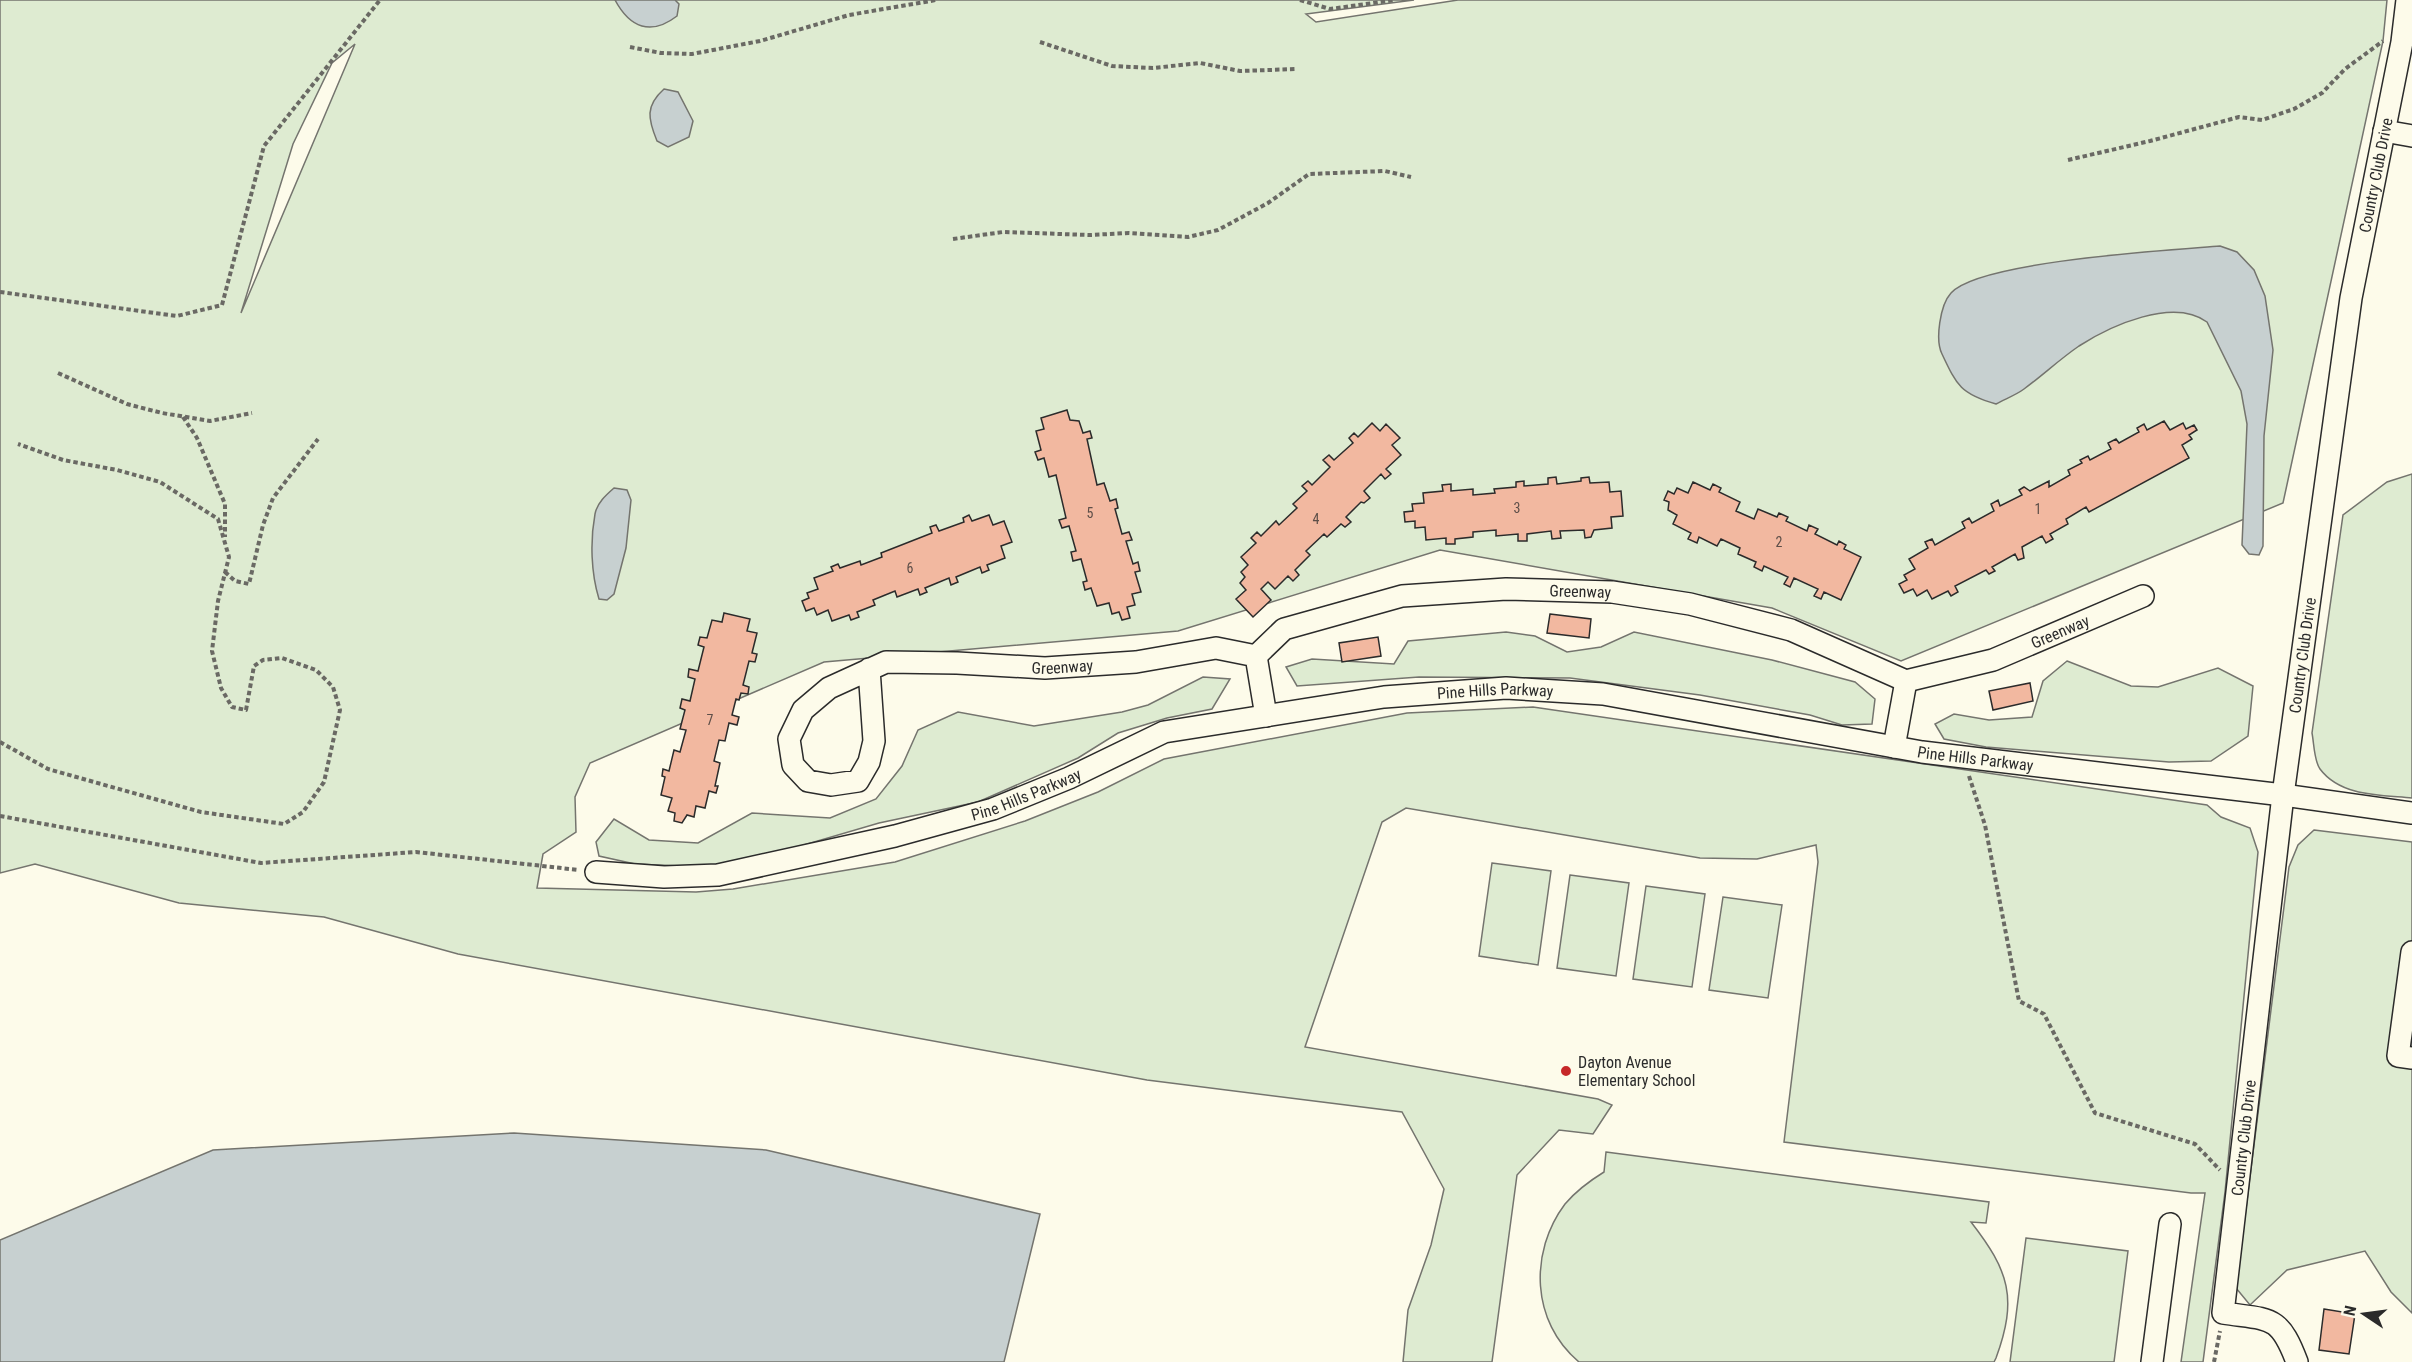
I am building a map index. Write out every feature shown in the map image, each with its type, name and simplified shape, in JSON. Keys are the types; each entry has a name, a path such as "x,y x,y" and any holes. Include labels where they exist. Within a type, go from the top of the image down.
{"street":[{"name":"Country Club Drive","path":"2223,1312 2283,795 2351,298 2402,42 2407,0"},
{"path":"2384,131 2412,136"},
{"name":"Greenway","path":"868,669 874,741 869,762 858,781 831,786 808,781 794,765 789,739 803,710 829,688 868,669 886,662 957,663 1045,669 1136,662 1216,648 1256,656 1284,628 1402,596 1506,589 1612,592 1690,604 1791,630 1906,681 1993,660 2143,596"},
{"path":"1256,656 1266,716"},
{"path":"1894,747 1906,681"},
{"name":"Pine Hills Parkway","path":"596,872 664,877 718,875 895,836 993,809 1069,778 1164,732 1384,697 1506,688 1603,694 1894,747 2412,813"},
{"path":"2412,952 2398,1056 2412,1058"},
{"path":"2152,1362 2170,1224"},
{"path":"2223,1312 2271,1320 2288,1337 2297,1362"}],"path":[{"path":"0,292 177,316 222,305 264,146 380,0"},
{"path":"630,47 661,53 692,54 760,41 858,13 936,0"},
{"path":"1299,0 1330,9 1395,0"},
{"path":"2068,160 2239,117 2262,120 2294,109 2322,93 2345,69 2383,41"},
{"path":"1040,42 1112,66 1153,68 1200,63 1240,71 1297,69"},
{"path":"953,238 1003,232 1090,235 1129,233 1188,237 1218,230 1268,203 1309,174 1385,171 1411,177"},
{"path":"58,373 127,404 162,414 210,421 252,413"},
{"path":"183,417 197,438 225,504 225,544"},
{"path":"225,572 235,581 249,584 263,525 273,498 318,439"},
{"path":"0,742 48,769 201,812 284,824 303,812 324,782 340,710 333,687 316,670 282,658 263,660 254,666 246,710 232,707 221,688 212,651 218,601 229,556 218,519 160,482 117,470 63,460 18,444"},
{"path":"1964,757 1985,825 2019,1001 2044,1014 2095,1113 2196,1144 2237,1188"},
{"path":"0,816 261,863 416,852 596,872"},
{"path":"2214,1362 2223,1312"}],"green space":[{"path":"0,0 1414,0 1306,14 1316,22 1458,0 2387,0 2383,41 2283,503 1901,661 1772,608 1440,550 1178,631 824,662 590,763 575,797 576,832 543,854 537,888 696,892 733,889 895,862 1025,821 1098,792 1164,759 1407,713 1533,707 2207,805 2221,817 2250,828 2258,852 2225,1192 2203,1362 2181,1362 2205,1193 1784,1142 1818,862 1816,845 1757,859 1700,858 1406,808 1382,822 1305,1047 1598,1099 1612,1105 1593,1134 1559,1130 1517,1175 1492,1362 1403,1362 1408,1310 1431,1245 1444,1189 1402,1112 1147,1080 458,954 324,917 179,903 35,864 0,873","holes":["355,44 241,313 293,144 332,63"]},
{"path":"2412,474 2412,798 2363,793 2339,785 2318,766 2312,733 2343,515 2387,482"},
{"path":"1506,632 1535,636 1567,652 1601,647 1634,632 1772,660 1855,682 1875,699 1872,724 1842,725 1810,715 1700,695 1570,678 1419,677 1297,686 1286,667 1312,659 1394,664 1408,641"},
{"path":"2067,661 2131,686 2158,687 2218,668 2253,686 2248,736 2211,761 2169,762 1986,747 1944,739 1935,724 1954,714 1989,720 2032,717 2043,681"},
{"path":"1203,677 1230,679 1212,709 1167,718 1118,733 1078,758 978,802 879,823 725,868 635,864 599,856 596,842 614,819 649,840 698,843 752,813 830,818 876,799 902,766 918,730 958,712 1034,726 1122,712 1148,705"},
{"path":"2314,830 2412,842 2412,1313 2391,1292 2365,1251 2287,1270 2250,1305 2236,1288 2289,867 2298,845"},
{"path":"1492,863 1551,871 1538,965 1479,956"},
{"path":"1570,875 1629,883 1616,976 1557,968"},
{"path":"1646,886 1705,894 1692,987 1633,979"},
{"path":"1723,897 1782,905 1768,998 1709,990"},
{"path":"1606,1152 1989,1202 1986,1223 1971,1222 1994,1255 2006,1286 2007,1318 1994,1362 1579,1362 1563,1346 1544,1307 1540,1286 1541,1265 1545,1243 1553,1223 1569,1199 1604,1172"},
{"path":"2026,1238 2128,1251 2114,1362 2010,1362"}],"shaded area":[{"path":"615,0 675,0 679,4 677,16 658,26 650,27 634,23"},
{"path":"664,89 678,92 693,121 689,137 668,147 657,141 650,119 651,107"},
{"path":"2220,246 2237,252 2254,270 2265,296 2273,350 2264,436 2263,546 2259,555 2249,554 2242,545 2247,424 2241,391 2207,322 2193,315 2177,312 2160,313 2124,323 2079,346 2024,389 1996,404 1967,392 1956,381 1940,348 1941,314 1947,298 1969,282 2036,265 2121,254"},
{"path":"614,488 627,490 631,500 626,548 614,594 607,600 599,599 596,589 592,535 598,506"},
{"path":"514,1133 766,1150 1040,1214 1004,1362 0,1362 0,1240 213,1150"}],"building":[{"path":"1067,410 1070,420 1079,421 1083,433 1090,431 1092,438 1087,439 1097,485 1104,483 1110,501 1116,499 1118,508 1115,509 1122,534 1129,532 1132,540 1126,541 1133,564 1138,562 1140,571 1135,572 1141,592 1132,594 1135,605 1127,607 1130,618 1122,620 1119,612 1112,614 1109,603 1097,606 1091,588 1085,590 1083,582 1087,581 1081,559 1073,561 1071,552 1076,551 1069,526 1062,528 1059,520 1066,518 1056,475 1049,477 1044,458 1038,460 1035,452 1041,450 1036,431 1044,429 1041,418"},
{"path":"2164,421 2170,430 2183,423 2186,429 2194,425 2197,430 2189,435 2192,439 2182,445 2189,458 2089,512 2086,507 2066,519 2068,524 2050,534 2053,539 2046,543 2042,536 2022,547 2024,558 2018,560 2015,554 1992,567 1995,571 1989,574 1986,570 1955,586 1958,592 1951,596 1948,591 1932,599 1927,590 1917,596 1913,589 1904,593 1899,584 1907,580 1904,575 1915,569 1909,559 1928,548 1925,542 1932,539 1935,545 1965,528 1962,522 1969,518 1972,523 1994,511 1991,504 1998,500 2000,506 2022,495 2019,490 2024,487 2030,491 2049,481 2049,487 2070,475 2068,470 2082,463 2080,460 2088,456 2090,460 2111,449 2108,443 2116,439 2119,443 2139,432 2137,428 2144,424 2147,430"},
{"path":"1372,423 1380,431 1386,424 1400,438 1392,445 1401,455 1386,469 1391,474 1385,479 1381,474 1364,491 1370,498 1364,503 1361,502 1346,517 1351,522 1345,527 1341,524 1327,537 1324,534 1306,551 1310,555 1295,570 1299,575 1293,581 1288,576 1275,589 1268,582 1261,589 1271,600 1253,617 1236,599 1246,590 1240,583 1245,577 1241,572 1248,565 1241,557 1256,543 1251,538 1257,532 1261,536 1276,521 1279,525 1297,508 1293,504 1307,491 1302,486 1308,481 1312,485 1330,467 1323,460 1329,455 1334,460 1353,443 1349,438 1354,433 1358,437"},
{"path":"1556,477 1557,484 1581,481 1581,478 1589,477 1590,483 1609,482 1610,492 1621,491 1623,516 1611,517 1612,528 1594,530 1591,537 1585,538 1584,530 1560,531 1561,538 1552,539 1551,531 1527,534 1527,541 1518,541 1518,534 1496,536 1496,530 1473,532 1473,537 1455,539 1455,544 1446,544 1446,538 1426,540 1425,527 1415,528 1415,521 1405,522 1404,512 1413,511 1412,504 1424,503 1423,493 1443,491 1442,485 1451,484 1451,491 1473,489 1473,495 1495,493 1494,489 1516,487 1516,482 1524,481 1524,486 1548,484 1548,478"},
{"path":"1693,482 1710,490 1713,484 1721,488 1719,492 1740,502 1736,511 1754,519 1758,509 1777,517 1779,513 1788,517 1786,521 1807,531 1809,525 1818,529 1815,534 1837,545 1839,541 1846,545 1844,549 1861,557 1841,600 1824,592 1821,599 1814,596 1818,589 1794,578 1790,587 1784,584 1788,577 1764,566 1762,571 1754,567 1756,562 1738,554 1740,548 1721,539 1717,546 1699,537 1697,543 1688,539 1691,533 1673,524 1677,515 1668,510 1669,502 1664,500 1668,491 1674,494 1677,488 1688,493"},
{"path":"969,515 972,521 989,515 993,525 1004,521 1012,542 1001,546 1005,558 987,565 989,570 982,573 980,567 956,577 958,582 951,585 949,578 925,588 927,592 920,595 918,589 897,597 895,591 873,600 875,605 857,612 859,617 851,620 849,615 832,621 828,610 817,615 814,608 806,611 802,601 809,598 807,593 818,589 814,578 833,571 831,567 838,564 840,568 860,561 861,565 882,557 881,553 932,533 930,527 936,525 939,531 964,522 963,518"},
{"path":"724,613 750,619 747,631 757,633 752,653 757,654 755,662 749,661 743,685 749,687 748,694 741,693 739,700 736,699 732,715 739,717 737,725 729,723 725,741 719,740 714,761 720,763 715,786 718,786 716,793 709,791 705,808 696,806 694,817 687,815 682,823 674,821 675,813 668,811 672,798 661,795 665,777 662,776 663,769 669,771 674,750 680,752 686,730 680,729 685,710 680,708 682,699 690,701 695,679 688,677 689,669 698,671 704,647 698,645 700,637 707,638 712,620 722,622"},
{"path":"1550,614 1591,619 1589,638 1547,633"},
{"path":"1378,637 1381,656 1342,662 1339,643"},
{"path":"2030,683 2033,701 1993,710 1989,691"},
{"path":"2324,1309 2355,1314 2349,1354 2319,1350"}],"place":[{"name":"Dayton Avenue Elementary School","path":"1566,1071"}]}
